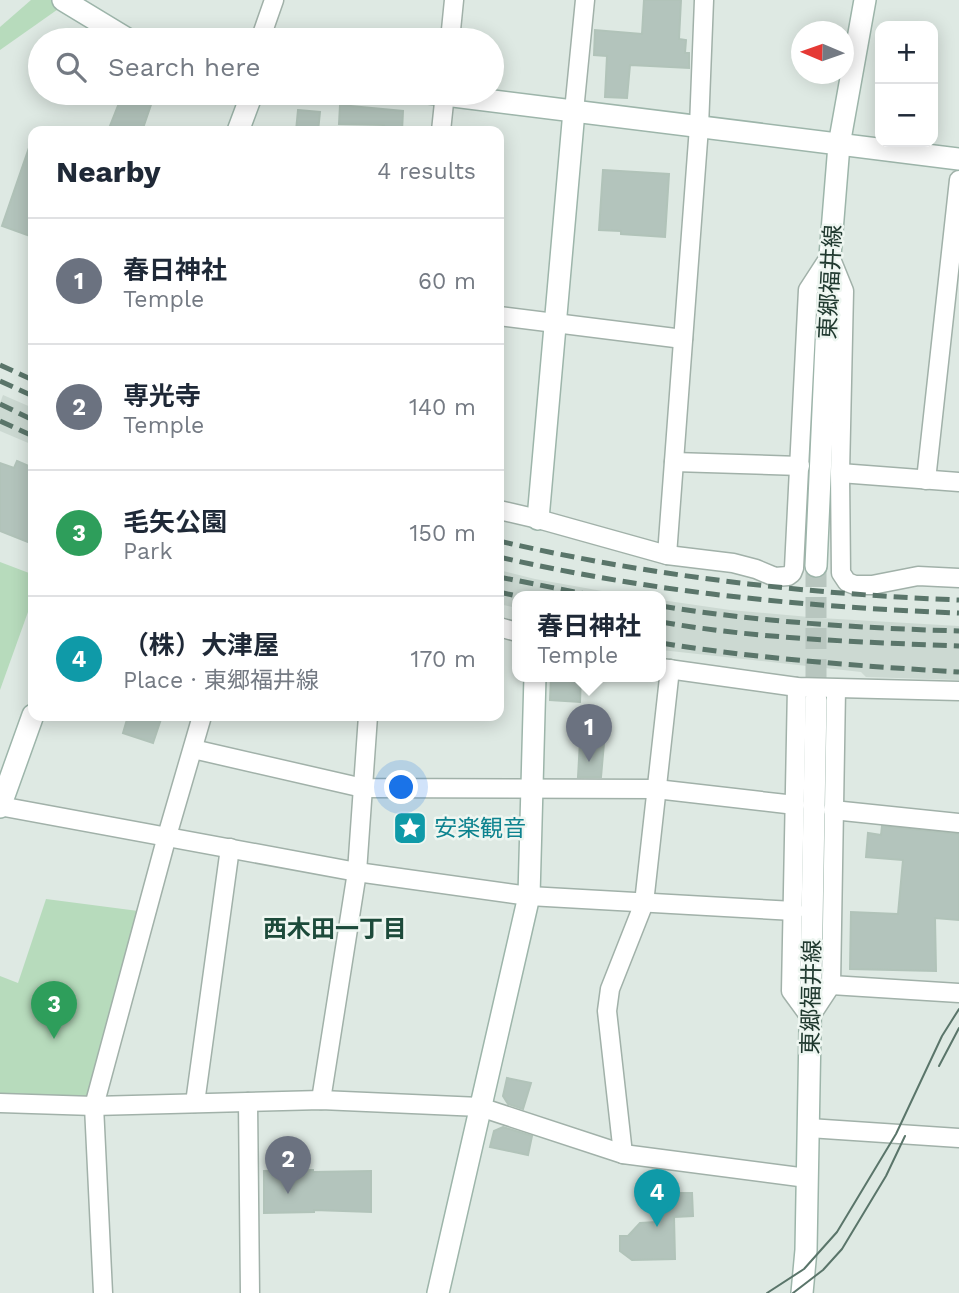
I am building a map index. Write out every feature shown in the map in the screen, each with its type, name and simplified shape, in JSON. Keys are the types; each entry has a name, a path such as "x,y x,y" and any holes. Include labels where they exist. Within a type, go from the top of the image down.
{"street":[{"path":"63,0 107,28"},
{"path":"264,28 274,0"},
{"path":"451,28 454,0"},
{"path":"538,519 585,0"},
{"path":"667,555 699,127 704,0"},
{"name":"東郷福井線","path":"816,566 830,256 839,145 864,0"},
{"path":"504,102 959,159"},
{"path":"240,126 248,105"},
{"path":"440,105 441,126"},
{"path":"926,480 959,180"},
{"path":"504,511 667,555 733,563 775,577 788,576 794,568 808,290 830,256"},
{"path":"830,256 844,291 839,473 841,573 846,582 855,585 872,585 918,576 959,579"},
{"path":"504,317 683,339"},
{"path":"674,462 800,466"},
{"path":"839,473 959,482"},
{"path":"666,669 797,687 959,691"},
{"path":"438,1293 529,895 535,682"},
{"path":"623,1154 607,1011 610,989 644,902 664,682"},
{"path":"797,687 791,991 810,1017 831,985 836,689"},
{"name":"東郷福井線","path":"802,1293 806,1250 816,700"},
{"path":"31,721 0,806 357,872 529,895 793,911"},
{"path":"103,1293 94,1106 201,721"},
{"path":"321,1100 357,872 368,721"},
{"path":"193,749 363,788 656,789 795,805"},
{"path":"833,810 959,823"},
{"path":"195,1103 230,848"},
{"path":"831,985 959,993"},
{"path":"0,1103 94,1106 321,1100 480,1107 623,1154 807,1178"},
{"path":"248,1102 250,1293"},
{"path":"808,1128 959,1138"}],"shaded area":[{"path":"3,395 28,406 28,443 0,431 0,403"},
{"path":"504,571 602,591 512,591 512,607 504,605"},
{"path":"666,601 820,618 959,626 959,680 866,677 861,672 666,651"}],"green space":[{"path":"31,0 71,0 0,50 0,27"},
{"path":"0,562 28,573 28,612 0,690"},
{"path":"46,899 146,912 91,1096 0,1094 0,976 18,983"}],"building":[{"path":"644,0 681,0 679,39 686,40 685,53 689,53 689,68 630,65 627,98 605,97 607,56 594,55 595,30 642,34"},
{"path":"118,105 151,105 144,126 110,126"},
{"path":"340,105 403,111 402,126 339,124"},
{"path":"298,110 320,112 319,126 296,126"},
{"path":"28,151 28,235 2,226"},
{"path":"603,170 669,174 665,237 599,230"},
{"path":"17,461 28,466 28,542 0,531 0,463 14,468"},
{"path":"551,682 581,682 580,702 550,700"},
{"path":"127,721 160,721 153,743 123,733"},
{"path":"580,741 604,743 601,777 578,777"},
{"path":"882,826 959,834 959,920 935,918 936,971 850,969 851,912 898,914 903,860 866,857 868,833 881,835"},
{"path":"507,1078 531,1083 523,1109 508,1104 503,1096"},
{"path":"503,1127 532,1136 528,1155 490,1147 494,1131"},
{"path":"264,1171 371,1171 371,1212 314,1210 264,1213"},
{"path":"656,1193 692,1193 693,1216 674,1217 675,1259 632,1260 620,1251 620,1236 628,1236 640,1223 657,1222"}],"tunnel":[{"path":"816,566 816,700"}],"tram line":[{"path":"767,1293 804,1269 837,1232 896,1134 942,1036 959,1009"},
{"path":"939,1066 959,1028"},
{"path":"793,1293 823,1270 842,1249 886,1176 905,1136"}],"railway":[{"path":"0,365 28,378"},
{"path":"0,381 28,394"},
{"path":"0,404 28,418"},
{"path":"0,421 28,434"},
{"path":"504,542 612,564 727,581 843,593 959,600"},
{"path":"504,558 613,580 727,596 843,607 959,613"},
{"path":"504,578 570,591"},
{"path":"504,593 512,595"},
{"path":"666,607 810,623 959,631"},
{"path":"666,623 772,636 959,646"},
{"path":"666,644 810,661 959,672"}],"place":[{"name":"春日神社","path":"589,762"},
{"name":"安楽観音","path":"410,828"},
{"name":"毛矢公園","path":"54,1039"},
{"name":"専光寺","path":"288,1194"},
{"name":"（株）大津屋","path":"657,1227"}],"district":[{"name":"西木田一丁目","path":"335,929"}]}
